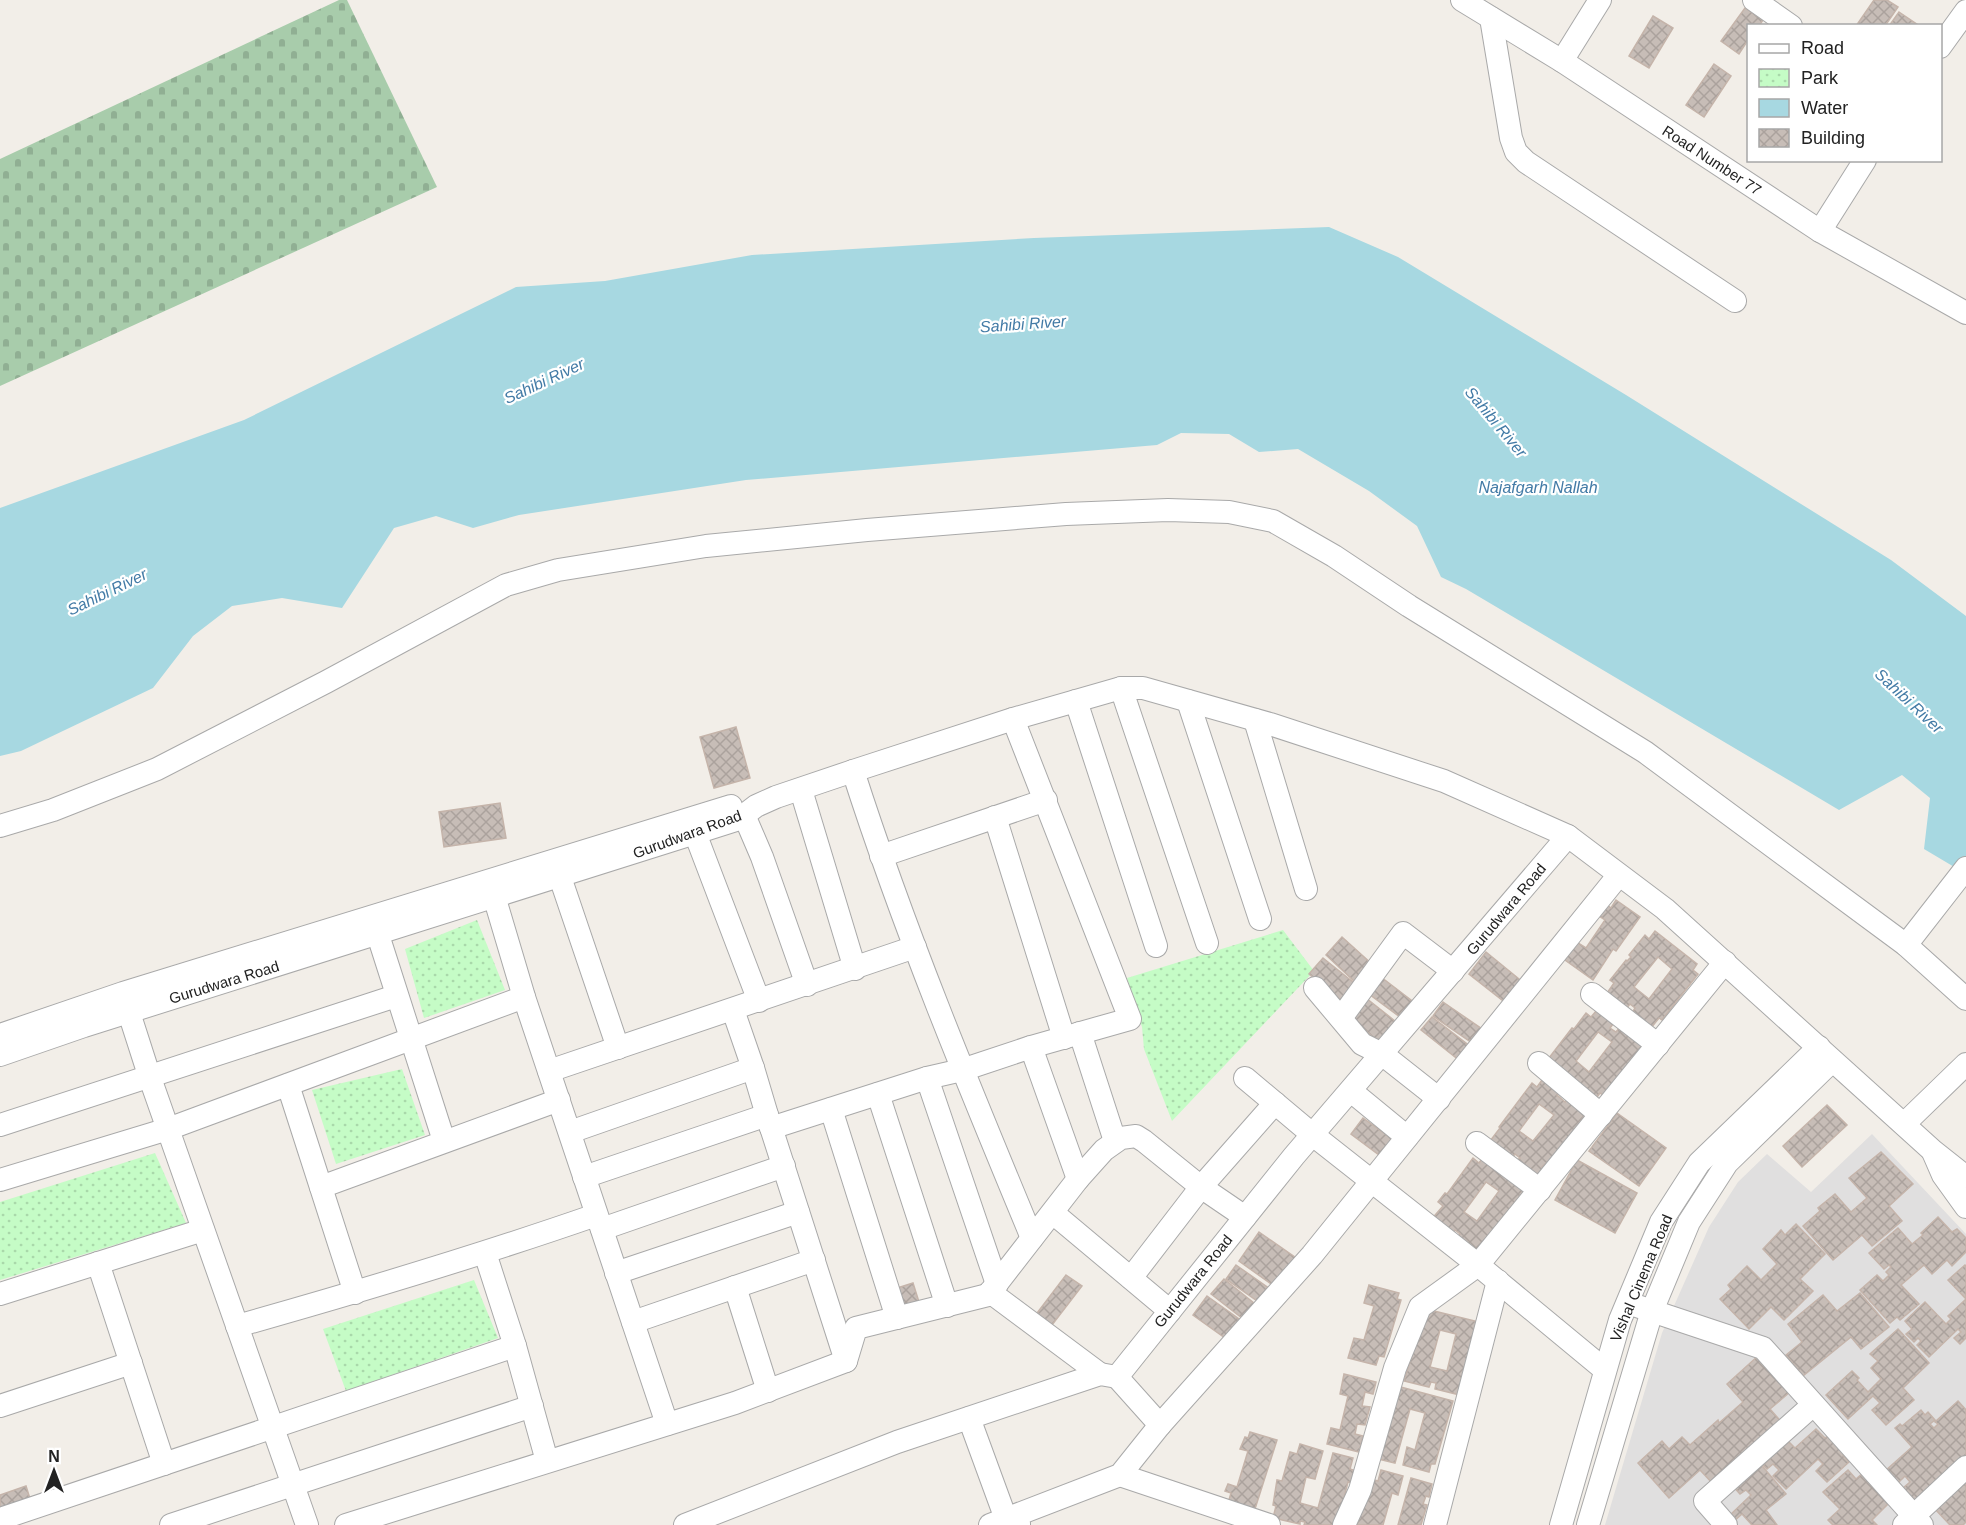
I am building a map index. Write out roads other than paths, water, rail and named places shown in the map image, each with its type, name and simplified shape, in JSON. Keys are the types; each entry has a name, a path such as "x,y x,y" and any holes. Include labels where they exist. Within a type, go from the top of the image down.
{"street":[{"name":"Road Number 77","path":"1462,0 1562,61 1820,231 1966,313"},
{"path":"1562,61 1599,0"},
{"path":"1754,0 1788,24"},
{"path":"1942,46 1966,11"},
{"path":"1491,18 1511,138 1516,152 1526,162 1734,302"},
{"path":"1820,231 1864,162"},
{"path":"0,826 53,810 158,769 506,585 558,570 706,546 867,530 1066,514 1168,510 1229,512 1273,521 1334,556 1409,606 1645,752 1906,945 1966,999"},
{"path":"1121,688 1207,943"},
{"path":"807,985 762,857 750,810 853,771 1013,719 1121,688 1143,688 1255,720 1444,781 1568,836 1618,876 1665,909 1933,1151 1966,1177"},
{"path":"1188,700 1260,919"},
{"path":"1076,701 1156,946"},
{"path":"584,1177 769,1122 831,1109 927,1078 962,1070 1031,1047 1130,1019 1013,719"},
{"path":"1255,720 1306,889"},
{"path":"853,771 880,856 962,1070 1032,1238"},
{"path":"801,790 855,969"},
{"path":"880,856 1046,800"},
{"name":"Gurudwara Road","path":"0,1055 126,1003 689,818 733,805 750,810"},
{"name":"Gurudwara Road","path":"0,1035 378,935 738,819 750,810"},
{"path":"995,818 1072,1036 1115,1141"},
{"path":"695,833 759,1001"},
{"name":"Gurudwara Road","path":"1108,1376 1170,1311 1294,1156 1568,836"},
{"path":"1906,945 1966,868"},
{"path":"969,1418 1006,1523 1120,1475 1160,1425 1312,1255 1618,876"},
{"path":"560,877 618,1048"},
{"path":"494,896 524,998 667,1424"},
{"path":"1341,1018 1403,933 1453,971"},
{"path":"378,935 444,1142"},
{"path":"549,1071 915,947"},
{"path":"1344,1525 1360,1490 1395,1368 1420,1307 1478,1265 1725,962"},
{"path":"1315,988 1362,1044 1382,1054 1439,1099"},
{"path":"1592,994 1658,1045"},
{"path":"0,1125 396,996"},
{"path":"0,1180 168,1129 524,998"},
{"path":"126,1003 150,1078 307,1525"},
{"path":"733,1010 846,1361"},
{"path":"1031,1047 1078,1179"},
{"name":"Vishal Cinema Road","path":"1560,1525 1620,1320 1661,1222 1699,1162 1826,1054"},
{"name":"Vishal Cinema Road","path":"1588,1525 1652,1311 1689,1222 1727,1162 1826,1054"},
{"path":"1539,1063 1601,1115"},
{"path":"1904,1124 1966,1064"},
{"path":"570,1132 753,1068"},
{"path":"1245,1077 1313,1135 1498,1281 1605,1370"},
{"path":"927,1078 993,1288 1108,1376 1160,1425"},
{"path":"288,1085 355,1293"},
{"path":"1351,1090 1407,1137"},
{"path":"878,1094 946,1306"},
{"path":"321,1187 559,1101"},
{"path":"1131,1278 1201,1187 1275,1103"},
{"path":"831,1109 897,1318"},
{"path":"846,1361 856,1328 988,1295 1078,1179 1104,1150 1121,1138 1137,1137 1201,1187 1245,1217"},
{"path":"1477,1143 1540,1190"},
{"path":"1933,1151 1943,1175 1966,1207"},
{"path":"237,1326 599,1222 784,1166"},
{"path":"616,1273 798,1212"},
{"path":"1053,1212 1170,1311"},
{"path":"0,1294 203,1230"},
{"path":"485,1253 515,1346 547,1461"},
{"path":"633,1322 813,1260"},
{"path":"98,1263 164,1464"},
{"path":"1435,1525 1498,1281"},
{"path":"735,1287 768,1391"},
{"path":"1627,1302 1763,1348 1913,1522 1966,1467"},
{"path":"0,1519 515,1346"},
{"path":"346,1525 735,1403 846,1361"},
{"path":"0,1406 131,1363"},
{"path":"684,1525 897,1442 1108,1376"},
{"path":"1726,1525 1705,1501 1813,1405"},
{"path":"171,1525 292,1483 532,1406"},
{"path":"1120,1475 1269,1525"}],"water":[{"name":"Najafgarh Nallah","path":"1329,227 1398,257 1626,395 1891,560 1966,616 1966,874 1924,849 1930,798 1902,775 1839,810 1466,589 1441,577 1417,526 1369,491 1298,449 1259,452 1229,434 1181,433 1157,445 746,480 519,515 473,528 436,516 394,528 342,608 282,598 232,606 193,636 153,688 21,751 0,756 0,508 244,420 516,287 605,281 752,255 1034,238"}],"water label":[{"name":"Sahibi River","path":"1023,324"},
{"name":"Sahibi River","path":"544,381"},
{"name":"Sahibi River","path":"1496,422"},
{"name":"Sahibi River","path":"107,592"},
{"name":"Sahibi River","path":"1909,701"}]}
